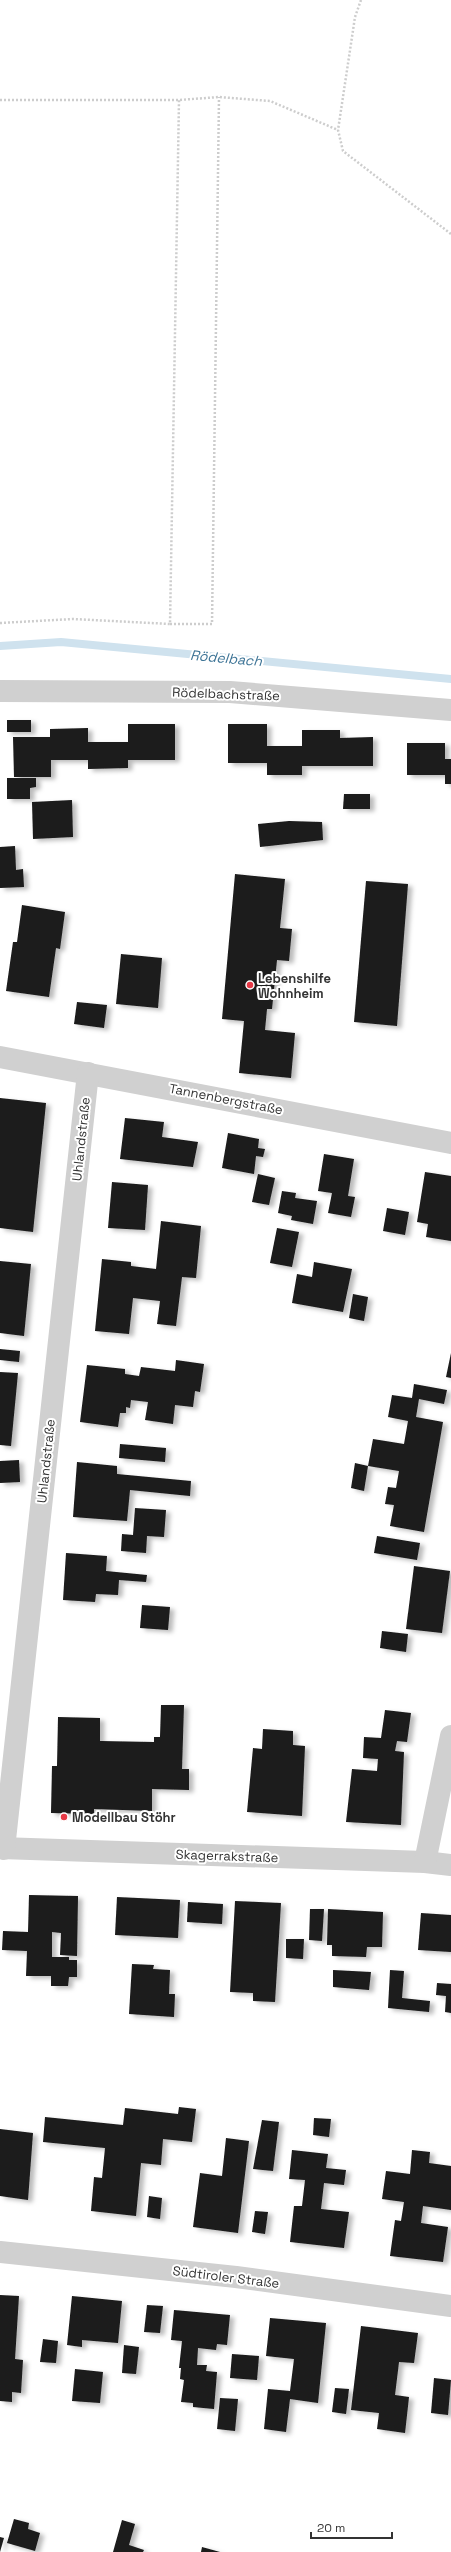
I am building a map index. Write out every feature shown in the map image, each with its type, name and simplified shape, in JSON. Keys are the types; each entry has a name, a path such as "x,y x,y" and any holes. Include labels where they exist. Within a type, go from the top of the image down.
{"street":[{"name":"Rödelbachstraße","path":"0,691 230,692 451,710"},
{"name":"Tannenbergstraße","path":"0,1057 451,1143"},
{"name":"Uhlandstraße","path":"2,1848 88,1073"},
{"path":"425,1862 451,1736"},
{"name":"Skagerrakstraße","path":"2,1848 425,1862 451,1865"},
{"name":"Südtiroler Straße","path":"0,2252 236,2277 451,2306"}],"path":[{"path":"361,0 355,17 338,130 343,151 451,234"},
{"path":"0,100 179,100 219,97 270,102 338,130"},
{"path":"0,623 73,619 170,624 212,624 219,97"},
{"path":"170,624 179,100"}],"building":[{"path":"7,720 31,720 31,732 7,732"},
{"path":"128,724 175,724 175,760 128,760 128,768 88,769 88,760 51,760 51,777 14,777 13,737 50,737 50,729 88,728 88,742 128,742"},
{"path":"228,724 267,724 267,746 302,746 302,730 340,730 340,738 373,737 373,766 302,766 302,775 267,775 267,763 228,763"},
{"path":"407,743 445,743 445,759 451,759 451,784 445,784 445,775 407,775"},
{"path":"7,778 36,778 36,787 30,788 30,799 7,799"},
{"path":"344,794 370,794 370,809 343,809"},
{"path":"72,800 73,837 33,839 32,802"},
{"path":"289,821 322,822 323,840 260,847 258,824"},
{"path":"15,846 16,870 23,869 24,887 0,888 0,847"},
{"name":"Lebenshilfe Wohnheim","path":"235,874 285,879 280,928 292,929 289,961 277,960 272,1009 267,1009 265,1030 295,1033 291,1078 239,1073 244,1021 222,1019"},
{"path":"366,881 408,884 397,1026 354,1022"},
{"path":"22,905 65,912 60,949 56,948 49,997 6,991 13,942 17,942"},
{"path":"121,954 162,958 158,1008 116,1004"},
{"path":"77,1002 107,1005 104,1028 74,1024"},
{"path":"0,1098 46,1103 33,1232 0,1228"},
{"path":"125,1118 164,1122 162,1137 198,1142 193,1167 120,1159"},
{"path":"228,1133 259,1139 258,1148 265,1149 263,1157 256,1156 254,1174 222,1168"},
{"path":"324,1154 354,1159 348,1196 355,1197 351,1217 328,1213 332,1193 318,1191"},
{"path":"425,1172 451,1176 451,1241 426,1237 428,1224 417,1222"},
{"path":"258,1174 275,1178 269,1205 252,1202"},
{"path":"112,1182 148,1185 145,1230 108,1228"},
{"path":"282,1191 296,1193 295,1198 317,1201 313,1224 291,1220 292,1216 278,1213"},
{"path":"387,1208 409,1212 405,1235 383,1231"},
{"path":"161,1221 201,1226 196,1278 182,1277 176,1326 157,1324 160,1301 133,1298 129,1334 95,1331 102,1259 131,1262 131,1266 156,1269"},
{"path":"277,1228 299,1232 292,1267 270,1263"},
{"path":"0,1261 31,1264 24,1336 0,1333"},
{"path":"314,1262 352,1269 343,1312 292,1303 297,1274 312,1277"},
{"path":"353,1294 368,1297 364,1321 349,1318"},
{"path":"0,1349 20,1351 19,1362 0,1360"},
{"path":"451,1353 451,1378 446,1377"},
{"path":"176,1360 204,1364 200,1392 195,1391 193,1407 175,1405 173,1424 145,1420 148,1402 131,1400 130,1408 126,1407 126,1413 120,1413 118,1427 80,1422 87,1365 125,1369 125,1374 139,1376 141,1367 175,1371"},
{"path":"0,1372 18,1373 11,1446 0,1445"},
{"path":"414,1384 447,1390 444,1404 419,1399 416,1417 443,1422 424,1532 390,1526 394,1505 385,1504 388,1487 396,1488 399,1471 368,1466 373,1439 404,1444 408,1421 388,1417 392,1395 412,1398"},
{"path":"120,1444 166,1448 165,1462 119,1458"},
{"path":"19,1460 20,1482 0,1483 0,1461"},
{"path":"77,1462 117,1466 117,1474 191,1481 190,1496 130,1490 127,1521 73,1517"},
{"path":"355,1463 368,1466 364,1491 351,1488"},
{"path":"135,1508 166,1510 164,1537 147,1536 146,1553 121,1551 122,1534 133,1535"},
{"path":"377,1536 420,1543 417,1560 374,1553"},
{"path":"66,1553 107,1556 106,1571 147,1575 146,1582 119,1580 118,1595 96,1594 95,1602 63,1600"},
{"path":"414,1566 450,1571 442,1633 406,1629"},
{"path":"142,1605 170,1607 168,1630 140,1628"},
{"path":"382,1631 408,1634 406,1652 380,1648"},
{"path":"161,1705 184,1705 182,1769 189,1769 189,1790 152,1789 152,1811 94,1809 94,1814 51,1813 52,1766 57,1766 58,1717 100,1718 100,1741 154,1742 154,1737 160,1737"},
{"path":"385,1710 411,1713 407,1742 397,1741 395,1751 404,1752 401,1825 346,1822 352,1769 377,1771 378,1759 363,1758 364,1737 381,1738"},
{"path":"263,1729 293,1731 293,1745 305,1746 302,1816 247,1812 253,1748 262,1749"},
{"path":"29,1895 78,1896 77,1956 60,1955 61,1933 52,1932 52,1957 69,1957 69,1960 77,1960 77,1977 69,1977 68,1986 51,1986 51,1976 26,1976 27,1951 2,1950 3,1931 28,1932"},
{"path":"117,1897 180,1900 178,1938 115,1935"},
{"path":"235,1901 281,1903 275,2002 253,2001 253,1993 230,1992"},
{"path":"188,1902 223,1904 222,1924 187,1922"},
{"path":"310,1909 324,1909 322,1941 309,1940"},
{"path":"328,1909 383,1912 382,1947 367,1947 366,1957 332,1956 332,1945 327,1945"},
{"path":"421,1913 451,1915 451,1952 418,1950"},
{"path":"286,1939 304,1939 303,1959 286,1958"},
{"path":"132,1964 154,1965 153,1969 170,1970 169,1994 175,1994 174,2017 129,2014"},
{"path":"333,1970 371,1972 369,1990 333,1987"},
{"path":"390,1970 404,1971 402,1998 430,2001 429,2012 388,2008"},
{"path":"437,1983 451,1984 451,2013 445,2012 446,1996 436,1995"},
{"path":"179,2107 196,2109 192,2142 163,2139 161,2165 141,2163 136,2216 91,2211 94,2177 102,2178 105,2148 43,2142 45,2117 123,2125 125,2108 178,2114"},
{"path":"314,2118 331,2119 329,2137 313,2135"},
{"path":"262,2120 279,2122 273,2171 253,2169"},
{"path":"0,2129 33,2133 28,2200 0,2196"},
{"path":"226,2138 249,2141 238,2233 193,2227 200,2173 222,2176"},
{"path":"292,2150 328,2154 326,2168 346,2170 344,2185 324,2183 321,2209 349,2212 344,2248 290,2242 294,2206 302,2206 305,2180 289,2179"},
{"path":"412,2150 430,2152 429,2163 451,2166 451,2210 423,2206 421,2223 448,2227 443,2262 390,2256 395,2220 401,2221 404,2202 382,2199 386,2171 410,2174"},
{"path":"149,2196 162,2198 160,2219 147,2217"},
{"path":"255,2211 268,2212 265,2234 252,2232"},
{"path":"0,2295 19,2296 15,2359 23,2360 21,2393 12,2392 12,2402 0,2401"},
{"path":"72,2296 122,2301 118,2343 82,2340 82,2347 67,2345"},
{"path":"147,2305 163,2306 160,2333 144,2332"},
{"path":"174,2310 230,2315 227,2345 217,2344 216,2350 198,2348 197,2365 207,2365 206,2371 217,2372 214,2409 193,2407 193,2403 181,2402 184,2380 180,2379 181,2368 179,2368 182,2341 171,2340"},
{"path":"270,2318 326,2323 318,2403 290,2399 286,2432 264,2429 268,2389 290,2391 294,2359 266,2356"},
{"path":"361,2326 418,2333 414,2363 399,2362 395,2395 409,2397 405,2433 377,2429 379,2413 351,2410"},
{"path":"43,2339 58,2341 56,2363 40,2362"},
{"path":"124,2345 139,2347 136,2374 122,2373"},
{"path":"232,2354 259,2356 257,2380 230,2378"},
{"path":"75,2369 103,2372 100,2403 72,2401"},
{"path":"434,2378 451,2380 448,2415 431,2413"},
{"path":"335,2388 349,2389 346,2414 332,2412"},
{"path":"220,2398 238,2399 235,2431 217,2429"},
{"path":"14,2519 29,2523 28,2529 40,2533 35,2551 7,2543"},
{"path":"122,2520 135,2524 129,2545 144,2550 143,2552 113,2552"},
{"path":"0,2537 4,2538 0,2552"},
{"path":"202,2547 220,2552 201,2552"}],"waterway":[{"name":"Rödelbach","path":"0,646 61,642 451,679"}],"place":[{"name":"Lebenshilfe Wohnheim","path":"250,985"},
{"name":"Modellbau Stöhr","path":"64,1817"}]}
